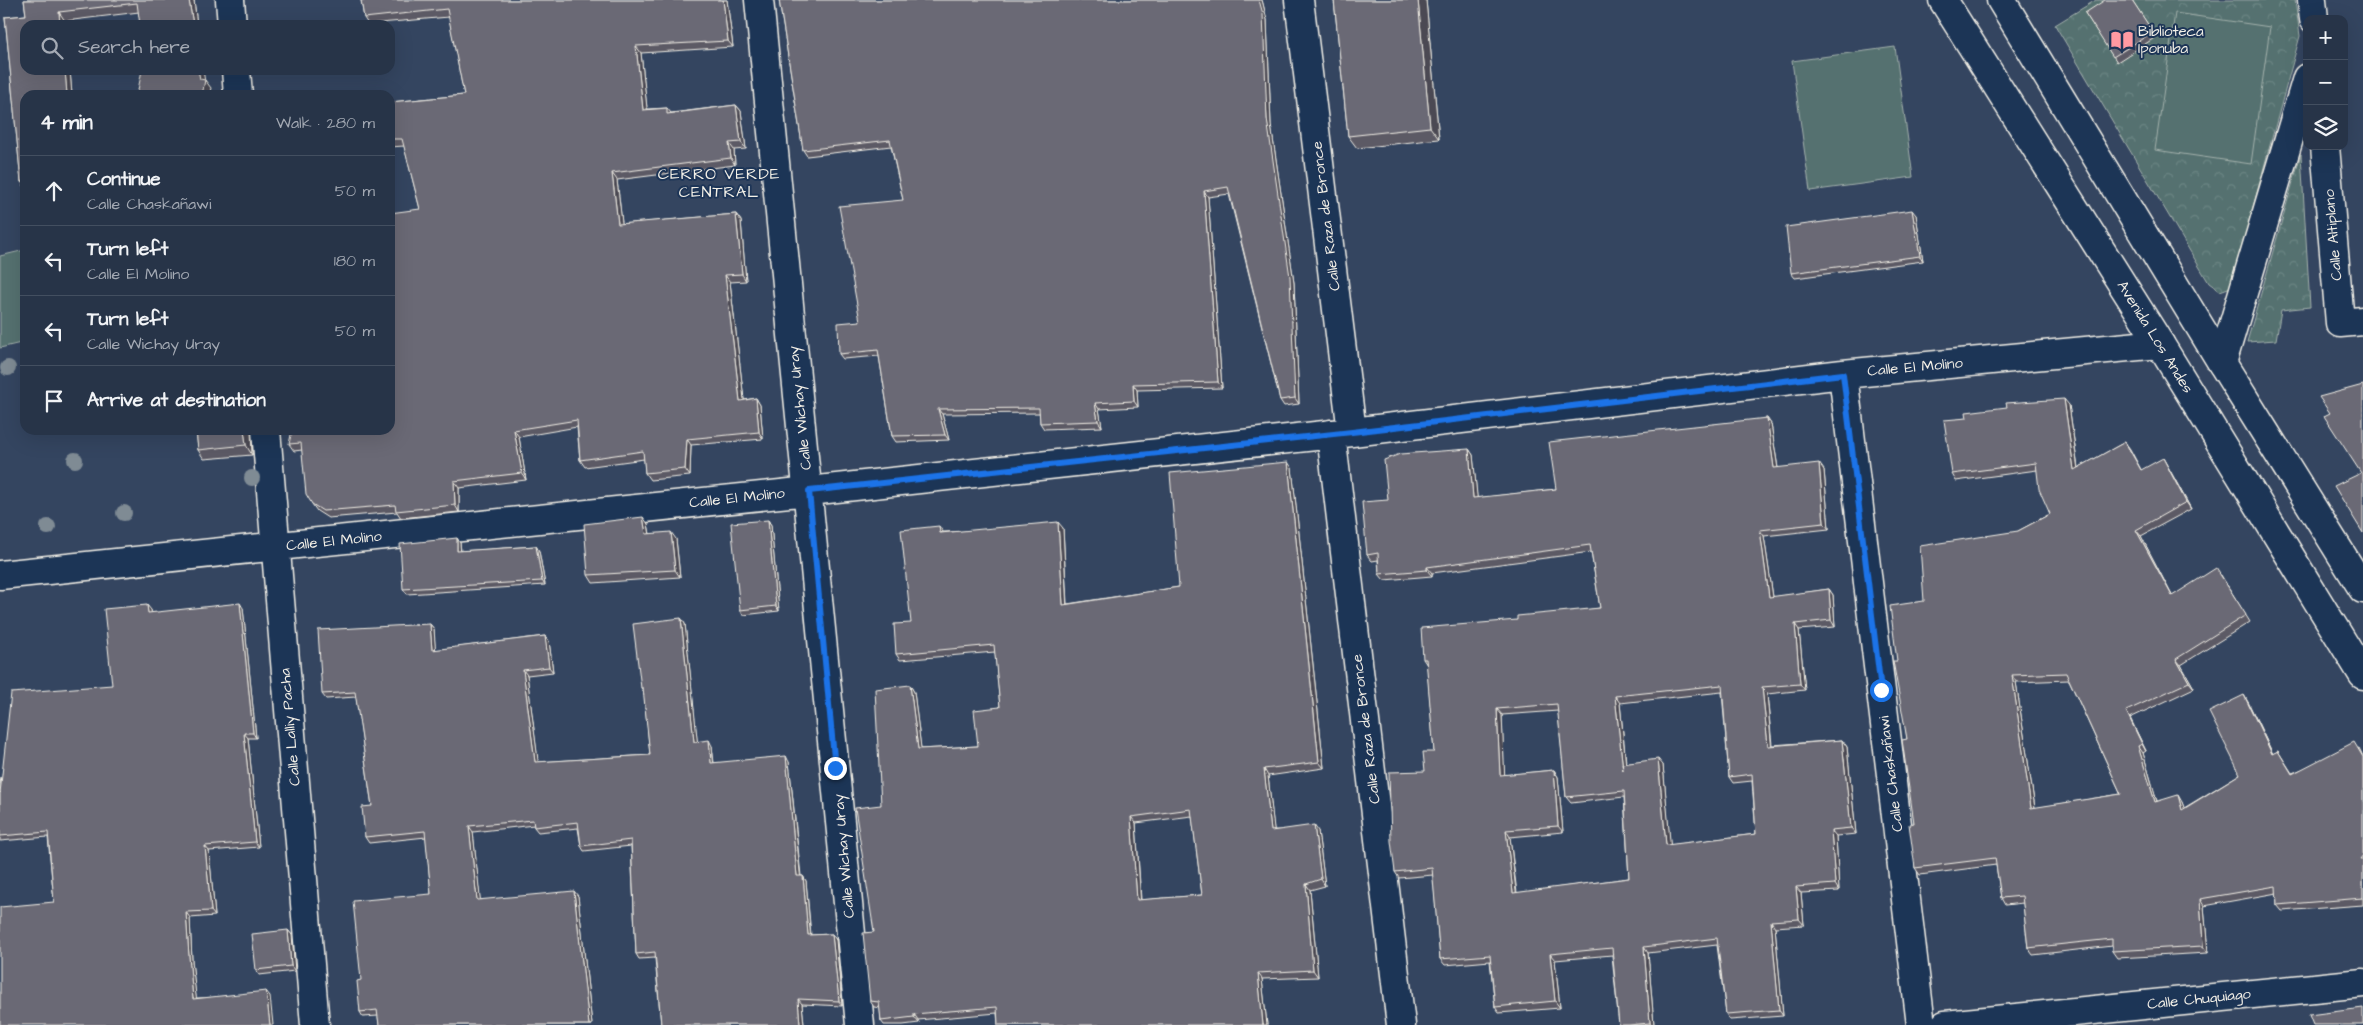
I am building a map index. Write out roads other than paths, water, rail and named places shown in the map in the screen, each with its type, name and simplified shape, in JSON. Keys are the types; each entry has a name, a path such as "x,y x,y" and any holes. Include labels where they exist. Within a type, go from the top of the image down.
{"street":[{"path":"230,0 232,20"},
{"name":"Calle Wichay Uray","path":"759,0 809,491 860,1025"},
{"name":"Calle Raza de Bronce","path":"1299,0 1401,1025"},
{"name":"Avenida Los Andes","path":"1943,0 2160,344 2363,675"},
{"path":"2001,0 2222,363 2363,588"},
{"path":"2312,0 2314,15"},
{"path":"236,75 238,90"},
{"path":"2222,363 2303,91"},
{"name":"Calle Altiplano","path":"2326,150 2351,322"},
{"name":"Calle El Molino","path":"0,575 809,491 1342,433 1843,374 2160,344"},
{"name":"Calle Chaskañawi","path":"1843,374 1921,1025"},
{"name":"Calle Lalliy Pacha","path":"266,435 314,1025"},
{"name":"Calle Chuquiago","path":"1945,1025 2363,982"}],"place":[{"name":"Biblioteca Iponuba","path":"2122,40"}],"district":[{"name":"CERRO VERDE CENTRAL","path":"719,183"}]}
